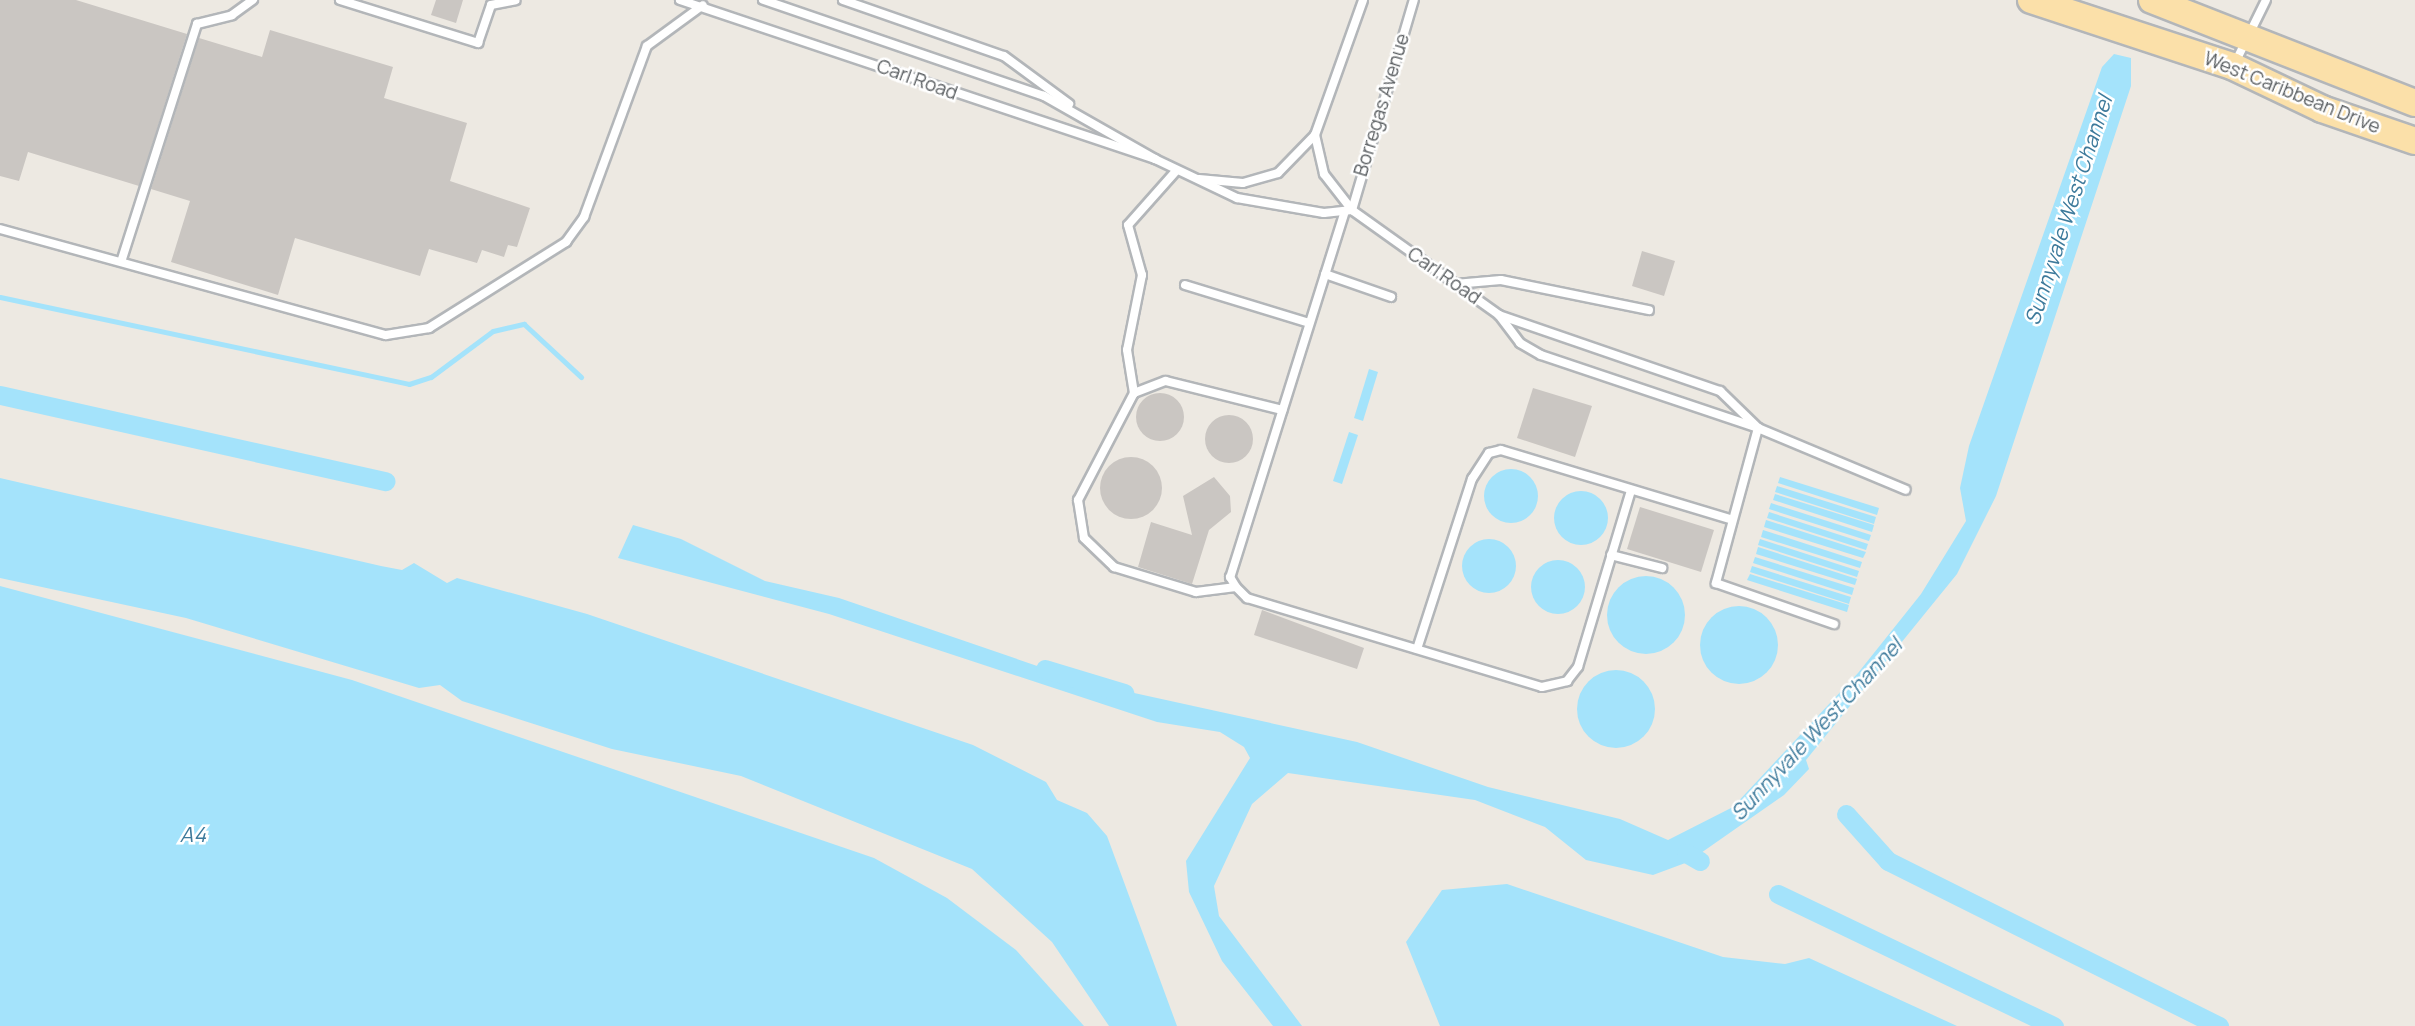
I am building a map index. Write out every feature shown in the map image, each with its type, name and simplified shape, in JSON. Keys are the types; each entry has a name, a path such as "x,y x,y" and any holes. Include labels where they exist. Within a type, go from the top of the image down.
{"main road":[{"name":"West Caribbean Drive","path":"2031,0 2232,66 2322,109 2415,141"},
{"name":"West Caribbean Drive","path":"2152,0 2253,36 2415,103"}],"lane":[{"path":"122,259 197,24 232,15 253,0"},
{"path":"340,0 478,43 492,5 516,0"},
{"name":"Carl Road","path":"680,0 703,5 1155,159"},
{"name":"Carl Road","path":"763,0 1044,96 1082,115 1189,178 1237,198 1324,213 1349,210 1499,315 1720,391 1758,428"},
{"name":"Carl Road","path":"843,0 1004,56 1082,115"},
{"path":"1189,178 1243,183 1278,173 1315,135 1363,0"},
{"name":"Borregas Avenue","path":"1236,587 1230,577 1414,0"},
{"path":"2232,66 2253,36 2266,0"},
{"path":"0,229 122,259 386,335 429,328 566,242 584,217 647,46 703,5"},
{"path":"1315,135 1324,174 1349,210"},
{"path":"1176,171 1128,225 1142,275 1127,350 1134,393 1078,500 1084,538 1114,567 1196,592 1236,587 1247,598 1542,687 1567,681 1578,667 1631,490"},
{"path":"1325,274 1391,297"},
{"path":"1455,284 1501,280 1649,310"},
{"path":"1185,285 1309,323"},
{"name":"Carl Road","path":"1499,315 1520,343 1541,355 1758,428 1906,490"},
{"path":"1134,393 1166,381 1282,410"},
{"path":"1758,428 1729,519 1716,583 1834,624"},
{"path":"1417,649 1472,479 1489,453 1501,450 1729,519"},
{"path":"1611,555 1662,568"}],"water":[{"name":"Sunnyvale West Channel","path":"2114,54 2131,58 2131,86 1996,496 1957,574 1806,760 1809,769 1784,795 1688,862 1653,875 1586,860 1545,827 1475,800 1288,773 1252,804 1214,886 1219,916 1302,1026 1273,1026 1222,961 1189,892 1186,861 1250,758 1244,747 1220,732 1157,722 829,614 618,558 633,525 681,539 765,581 839,598 1084,682 1357,742 1488,787 1620,819 1668,840 1733,807 1858,673 1921,594 1966,521 1960,488 1969,446 2102,67"},
{"path":"1369,369 1378,372 1363,421 1354,418"},
{"path":"1349,432 1358,435 1342,484 1333,481"},
{"path":"1511,469 1530,477 1538,496 1530,515 1511,523 1492,515 1484,496 1492,477"},
{"path":"1780,477 1879,508 1877,515 1778,483"},
{"path":"0,478 381,566 402,570 414,563 447,583 457,578 587,614 973,745 1046,782 1057,800 1087,813 1107,836 1177,1026 1109,1026 1052,942 972,869 741,776 612,749 462,701 440,685 419,688 186,618 0,578"},
{"path":"1777,486 1876,517 1874,524 1775,492"},
{"path":"1586,491 1596,495 1604,503 1608,518 1604,533 1596,541 1576,545 1566,541 1558,533 1554,513 1558,503 1566,495"},
{"path":"1775,494 1874,525 1872,532 1773,500"},
{"path":"1771,503 1871,535 1869,541 1769,509"},
{"path":"1769,512 1868,544 1866,550 1767,518"},
{"path":"1766,520 1866,552 1863,558 1764,527"},
{"path":"1763,530 1862,562 1860,568 1761,537"},
{"path":"1489,539 1508,547 1516,566 1508,585 1489,593 1470,585 1462,566 1470,547"},
{"path":"1760,539 1859,571 1857,577 1758,545"},
{"path":"1758,547 1857,579 1855,585 1756,554"},
{"path":"1755,557 1854,588 1852,595 1753,563"},
{"path":"1563,560 1573,564 1581,572 1585,587 1581,602 1573,610 1553,614 1543,610 1535,602 1531,582 1535,572 1543,564"},
{"path":"1752,566 1851,597 1849,604 1750,572"},
{"path":"1750,574 1849,605 1847,612 1747,580"},
{"path":"1646,576 1661,579 1674,587 1682,600 1685,615 1682,630 1674,643 1661,651 1646,654 1631,651 1618,643 1610,630 1607,615 1610,600 1618,587 1631,579"},
{"name":"A4","path":"0,586 352,680 874,858 947,898 1016,950 1084,1026 0,1026"},
{"path":"1739,606 1754,609 1767,617 1775,630 1778,645 1775,660 1767,673 1754,681 1739,684 1724,681 1711,673 1703,660 1700,645 1703,630 1711,617 1724,609"},
{"path":"1616,670 1631,673 1644,681 1652,694 1655,709 1652,724 1644,737 1631,745 1616,748 1601,745 1588,737 1580,724 1577,709 1580,694 1588,681 1601,673"},
{"path":"1507,884 1723,957 1785,964 1809,958 1957,1026 1440,1026 1406,942 1442,890"}],"building":[{"path":"0,0 76,0 187,34 139,186 28,152 19,181 0,176"},
{"path":"436,0 463,0 456,23 431,15"},
{"path":"270,30 393,67 384,98 467,123 450,181 530,208 517,247 508,245 504,257 482,250 477,263 429,249 420,276 295,238 278,295 171,262 190,201 151,189 199,38 262,57"},
{"path":"1642,251 1675,261 1664,296 1632,286"},
{"path":"1533,388 1592,406 1575,457 1517,438"},
{"path":"1160,393 1177,400 1184,417 1177,434 1160,441 1143,434 1136,417 1143,400"},
{"path":"1229,415 1246,422 1253,439 1246,456 1229,463 1212,456 1205,439 1212,422"},
{"path":"1131,457 1153,466 1162,488 1153,510 1131,519 1109,510 1100,488 1109,466"},
{"path":"1214,477 1230,496 1231,512 1209,530 1192,584 1138,567 1151,522 1192,535 1183,496"},
{"path":"1640,507 1714,530 1701,572 1627,549"},
{"path":"1262,610 1364,648 1357,669 1254,635"}],"waterway":[{"path":"0,297 409,384 431,377 493,331 524,324 581,377"},
{"path":"0,395 386,481"},
{"path":"1045,669 1124,693"},
{"path":"1846,814 1888,861 2219,1026"},
{"path":"1686,853 1700,861"},
{"path":"1778,894 2054,1026"}]}
